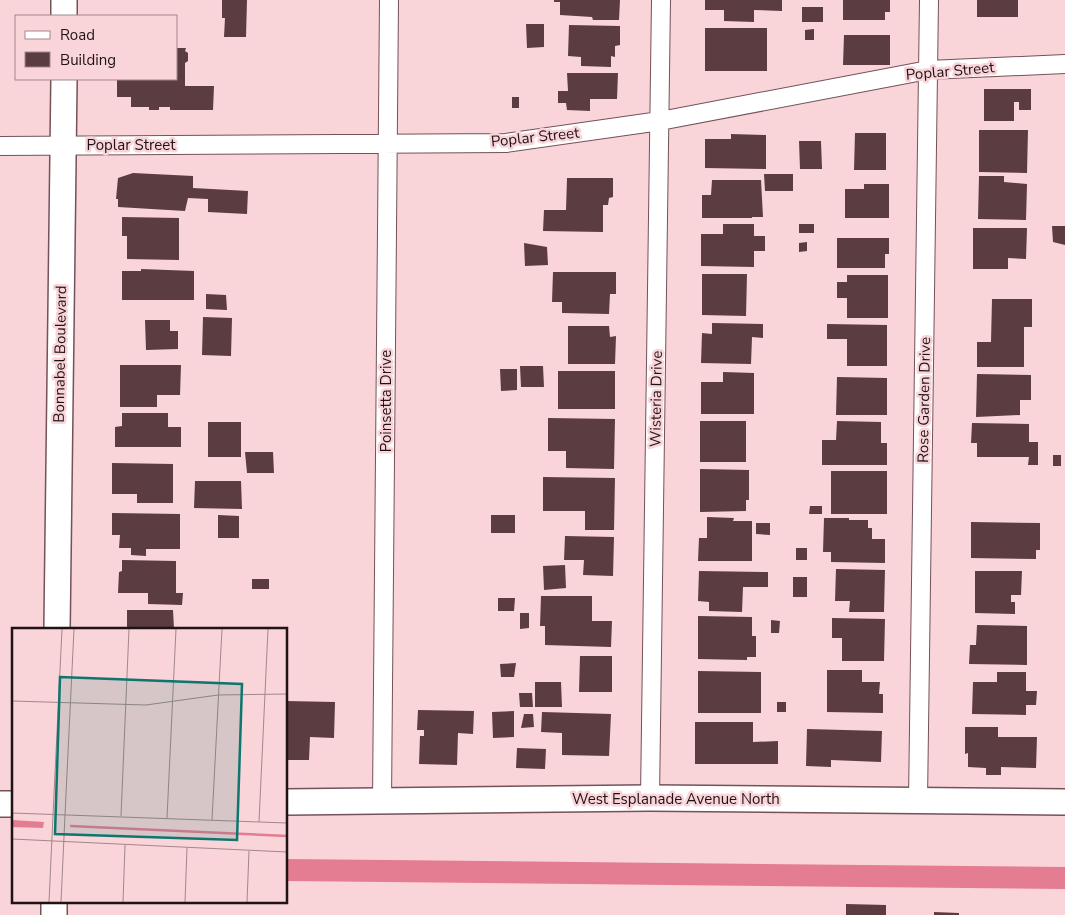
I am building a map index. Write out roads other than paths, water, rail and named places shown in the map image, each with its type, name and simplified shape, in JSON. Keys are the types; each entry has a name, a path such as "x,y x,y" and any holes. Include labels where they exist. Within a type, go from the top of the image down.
{"main road":[{"path":"64,0 64,15"},
{"name":"Bonnabel Boulevard","path":"57,628 64,80"},
{"name":"West Esplanade Avenue North","path":"288,802 650,798 1065,802"},
{"path":"54,902 54,915"}],"street":[{"name":"Poinsetta Drive","path":"382,801 389,0"},
{"name":"Wisteria Drive","path":"650,798 661,0"},
{"name":"Rose Garden Drive","path":"918,800 929,0"},
{"name":"Poplar Street","path":"0,146 506,143 660,121 928,70 1065,64"}],"waterway":[{"path":"288,870 1065,878"}]}
